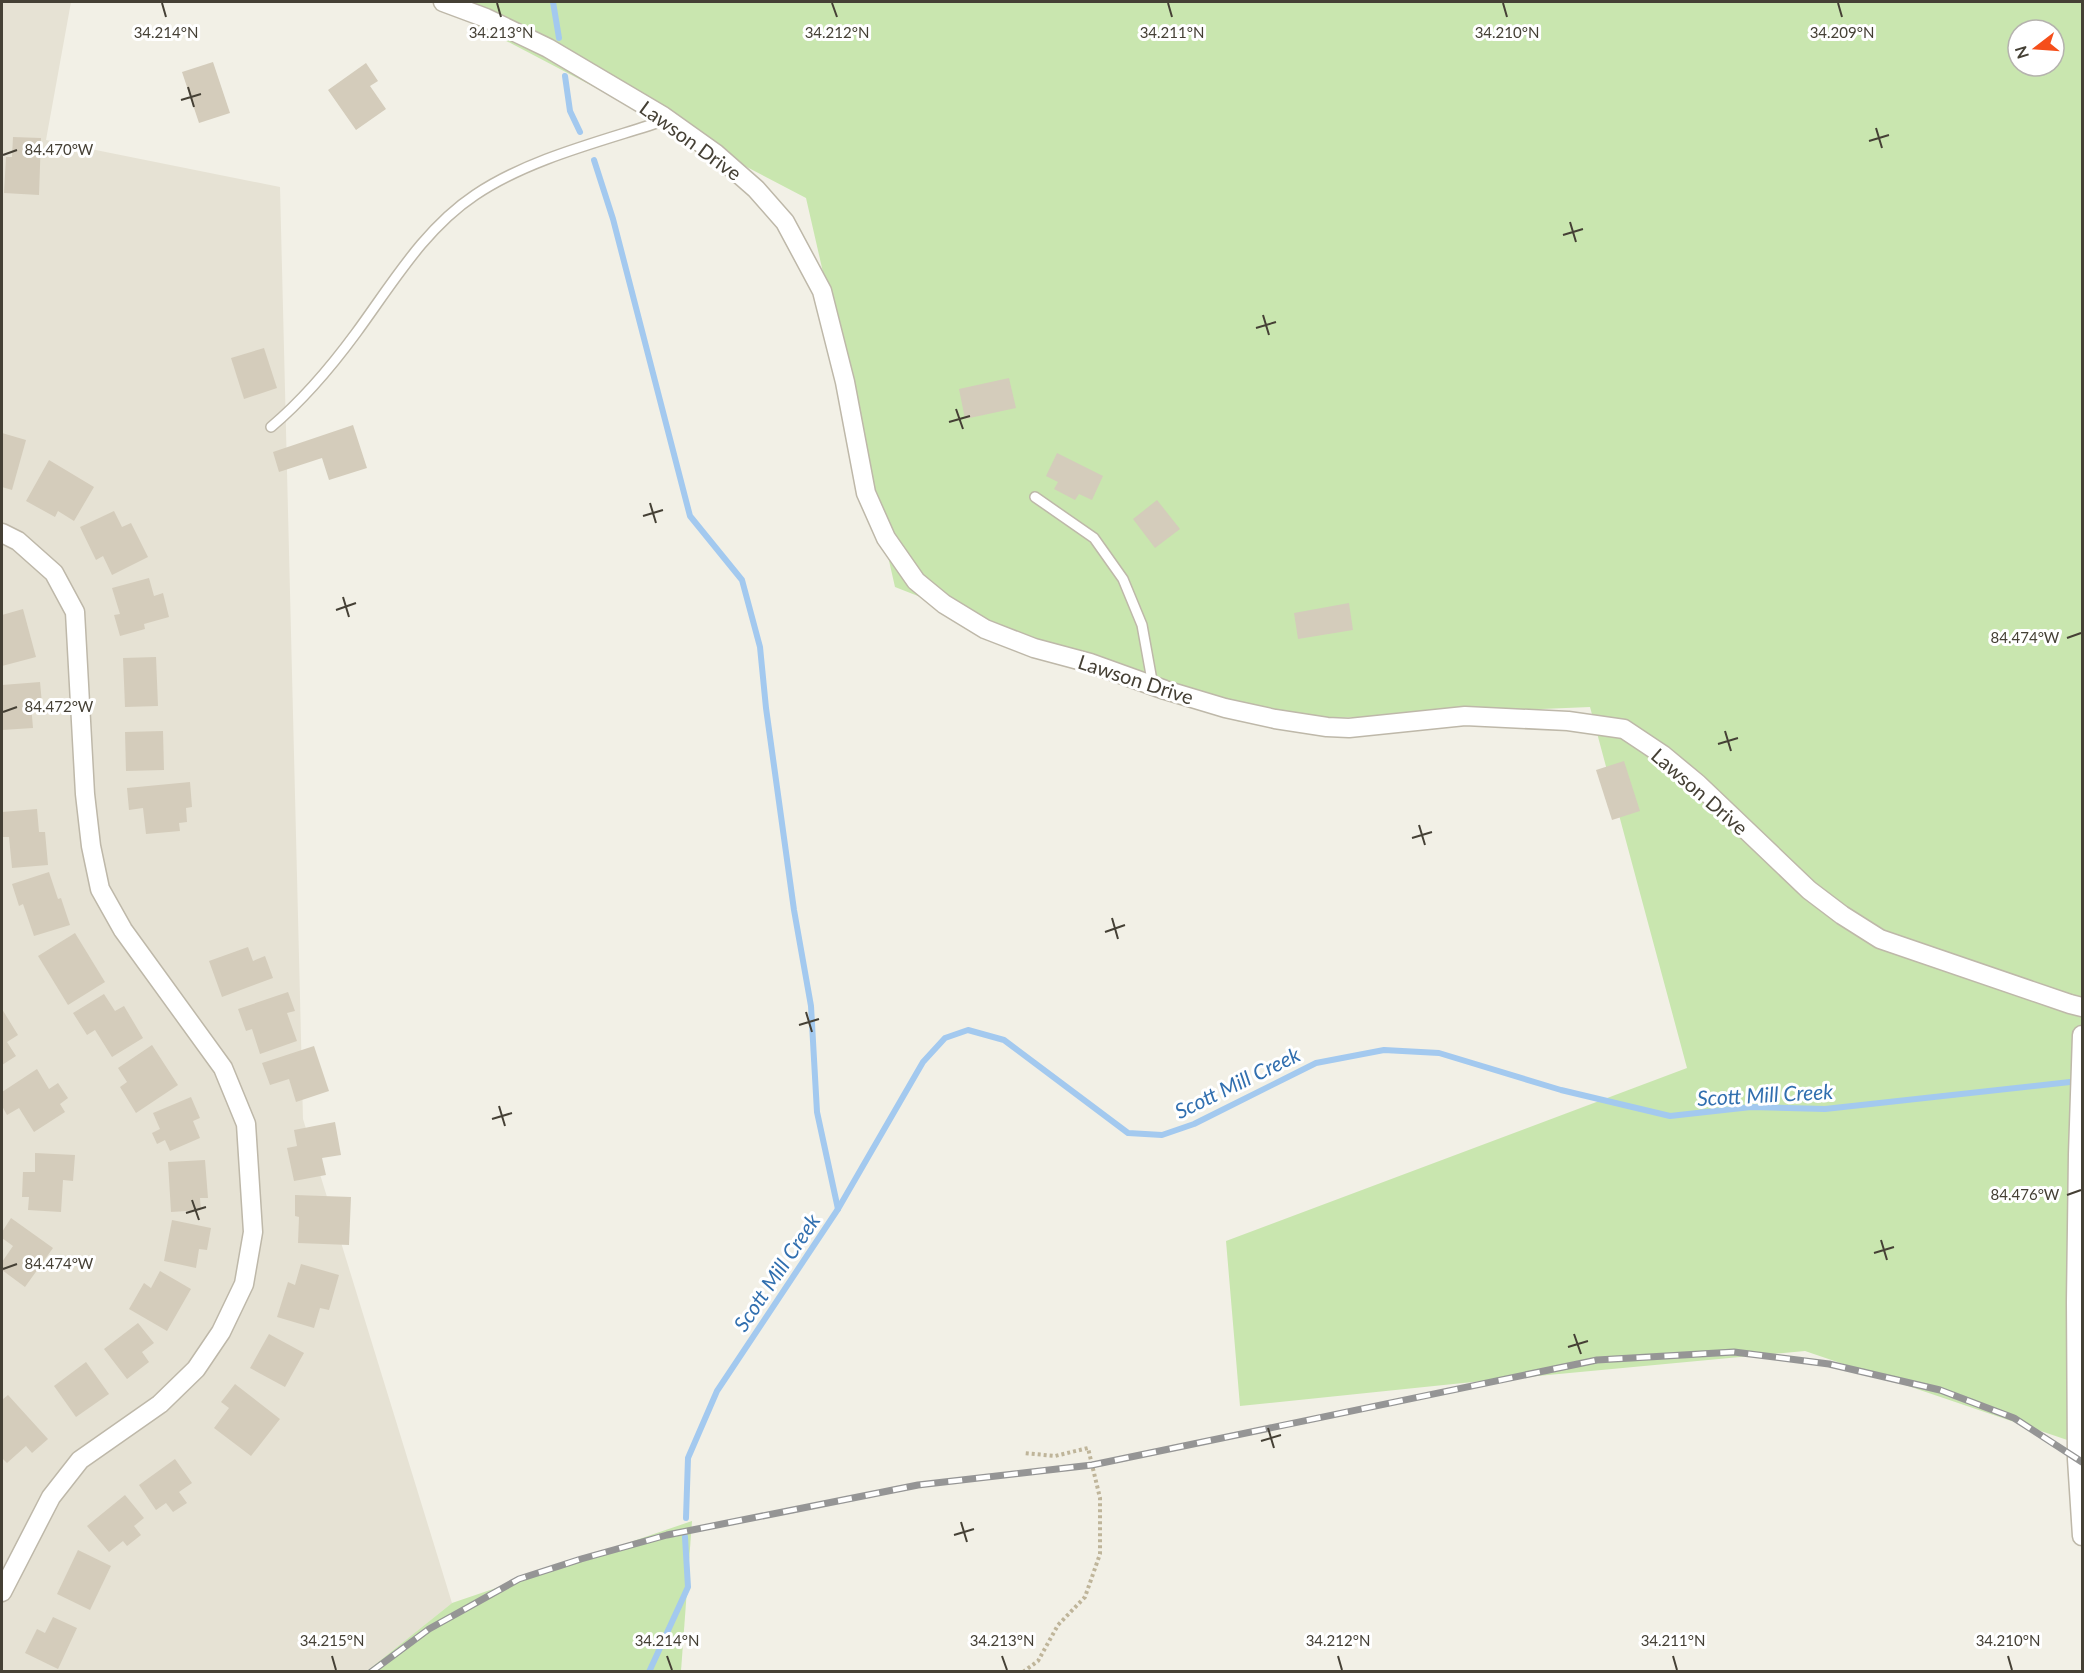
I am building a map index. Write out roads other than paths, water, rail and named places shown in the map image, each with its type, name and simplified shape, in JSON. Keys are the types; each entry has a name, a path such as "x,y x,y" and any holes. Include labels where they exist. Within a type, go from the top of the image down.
{"street":[{"name":"Lawson Drive","path":"443,2 486,18 548,48 667,119 715,153 756,189 785,222 822,291 845,382 866,493 886,538 916,580 944,604 985,629 1034,648 1090,663 1153,686 1225,708 1327,727 1349,728 1465,716 1568,721 1624,729 1663,755 1698,784 1809,890 1842,915 1880,939 2082,1007"},
{"path":"2,533 18,541 54,573 75,612 86,794 91,846 100,889 123,930 223,1068 246,1124 253,1232 244,1284 222,1332 196,1369 160,1404 80,1460 51,1497 2,1592"},
{"path":"2082,1035 2079,1094 2077,1369 2077,1459 2082,1536"}],"lane":[{"path":"271,428 306,394 355,335 389,285 432,232 474,195 537,163 667,119"},
{"path":"1035,497 1094,538 1123,579 1142,625 1153,686"}],"waterway":[{"path":"553,2 559,38"},
{"path":"565,76 570,111 580,132"},
{"path":"594,160 613,219 690,516 742,580 760,647 766,708 794,910 811,1006 817,1112 838,1209"},
{"name":"Scott Mill Creek","path":"686,1518 688,1458 717,1391 838,1209 923,1062 945,1038 968,1030 1004,1040 1128,1133 1162,1135 1194,1124 1316,1063 1384,1050 1439,1053 1561,1090 1670,1116 1751,1107 1825,1109 2079,1081"},
{"name":"Scott Mill Creek","path":"649,1672 688,1587 685,1537"}],"railway":[{"path":"371,1672 429,1629 519,1579 667,1535 918,1485 1092,1465 1597,1360 1734,1352 1829,1364 1940,1390 2014,1418 2082,1462"}]}
